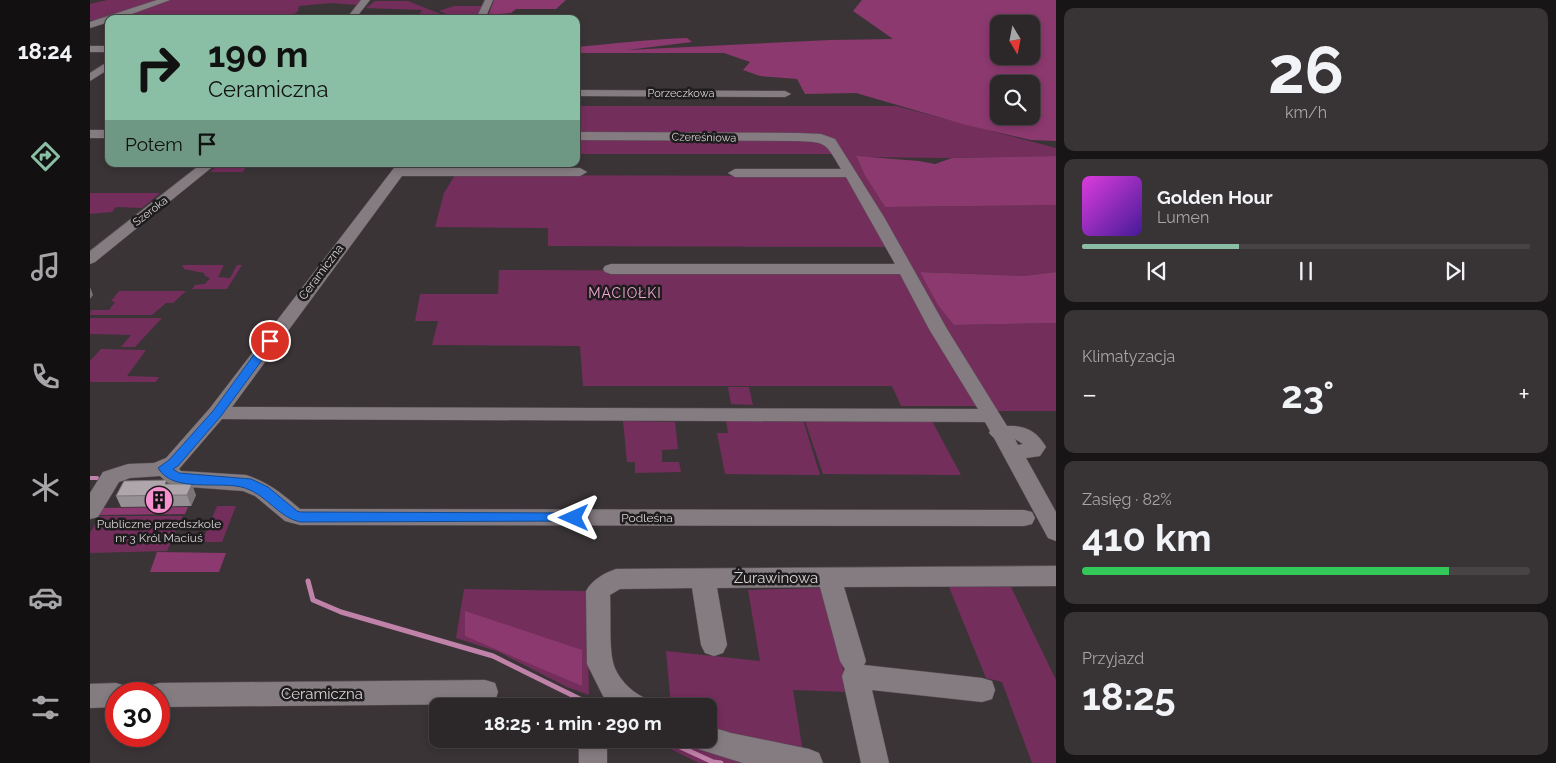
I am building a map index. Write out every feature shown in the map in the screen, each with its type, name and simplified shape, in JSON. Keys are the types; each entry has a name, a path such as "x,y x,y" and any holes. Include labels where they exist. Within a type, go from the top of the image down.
{"street":[{"path":"120,15 166,0"},
{"path":"353,15 366,0"},
{"path":"482,15 488,0"},
{"path":"90,25 105,20"},
{"path":"90,49 105,49"},
{"path":"90,78 105,67"},
{"name":"Porzeczkowa","path":"580,93 785,94"},
{"path":"90,134 105,134"},
{"name":"Czereśniowa","path":"580,136 821,138 831,142 850,173"},
{"name":"Szeroka","path":"90,259 205,167"},
{"path":"408,168 548,168 580,172"},
{"name":"Ceramiczna","path":"164,468 174,463 217,414 324,268 408,168"},
{"path":"735,173 850,173 1056,532"},
{"path":"611,269 906,269"},
{"path":"425,408 992,420"},
{"path":"217,414 992,420"},
{"path":"90,511 111,477 128,471 164,468"},
{"name":"Podleśna","path":"164,468 176,478 246,482 263,490 293,516 300,517 1024,518"},
{"name":"Żurawinowa","path":"622,698 612,686 600,664 598,591 616,579 1056,576"},
{"path":"703,578 714,645"},
{"path":"829,578 853,661"},
{"path":"875,763 855,676 982,690"},
{"name":"Ceramiczna","path":"170,695 485,692"},
{"path":"90,696 105,696"},
{"path":"717,743 809,763"},
{"path":"592,748 593,763"}],"shaded area":[{"path":"107,0 164,0 118,15 105,15 105,19 97,22 90,20 90,4"},
{"path":"168,0 361,0 356,5 331,3 299,6 298,11 293,15 126,15"},
{"path":"494,0 566,0 556,9 516,9 511,13 488,15"},
{"path":"862,0 1056,0 1056,141 1031,140 966,125 856,93 805,94 797,79 760,76 743,70 750,62 724,53 580,53 580,47 645,40 687,38 692,42 627,50 830,40 893,39 853,11"},
{"path":"375,1 408,1 443,15 419,15 422,10 366,8"},
{"path":"454,6 483,6 479,15 449,15 439,11"},
{"path":"580,106 896,106 1056,148 1056,156 856,157 864,174 885,207 1056,205 1056,272 1024,276 920,272 954,325 1056,323 1056,411 995,411 973,406 901,406 892,386 583,386 580,346 432,345 438,321 415,321 420,294 498,294 499,270 904,271 889,247 548,246 548,228 435,227 444,193 455,175 848,176 836,154 580,154"},
{"path":"856,156 935,164 952,158 1056,156 1056,205 885,207 864,174"},
{"path":"216,167 246,167 243,172 210,172"},
{"path":"90,193 160,193 142,208 116,207 112,212 90,214"},
{"path":"182,265 224,265 218,277 230,278 237,265 242,265 227,289 192,289 195,285 205,284 210,278 205,276 204,273 184,269"},
{"path":"920,272 1024,276 1056,272 1056,323 954,325 938,305"},
{"path":"119,291 186,291 173,303 166,303 152,315 90,315 91,310 109,310 115,302 111,301"},
{"path":"90,318 162,318 135,347 121,347 131,335 90,334"},
{"path":"101,349 146,350 127,376 159,377 156,382 90,382 90,361"},
{"path":"728,387 749,387 753,405 731,404"},
{"path":"803,420 820,475 725,474 717,433 728,433 726,421"},
{"path":"623,421 675,422 678,449 662,450 662,462 679,462 681,472 635,473 635,462 627,462"},
{"path":"805,421 932,421 961,475 823,474"},
{"path":"217,506 236,506 222,542 202,542"},
{"path":"188,507 185,514 97,515 101,508"},
{"path":"100,516 183,516 167,551 90,553 90,533"},
{"path":"157,552 226,553 219,572 150,572"},
{"path":"949,587 1011,587 1056,680 1056,763 1032,763 1002,682 986,678"},
{"path":"820,588 850,692 793,690 803,752 717,732 717,698 670,698 666,651 760,661 748,590"},
{"path":"464,589 587,591 589,695 567,687 499,652 456,638"},
{"path":"465,611 582,650 582,686 465,636"},
{"path":"668,748 715,748 783,763 699,763"}],"building":[{"path":"167,480 165,484 192,484 187,495 116,496 124,481"}],"waterway":[{"path":"90,478 97,478"},
{"path":"308,581 313,600 341,612 493,656 578,698"},
{"path":"683,748 713,762 721,763"}],"place":[{"name":"Publiczne przedszkole nr 3 Król Maciuś","path":"159,500"}],"district":[{"name":"MACIOŁKI","path":"625,293"}],"route":[{"path":"270,341 217,414 174,463 164,468 176,478 246,482 263,490 293,516 300,517 574,518"}]}
